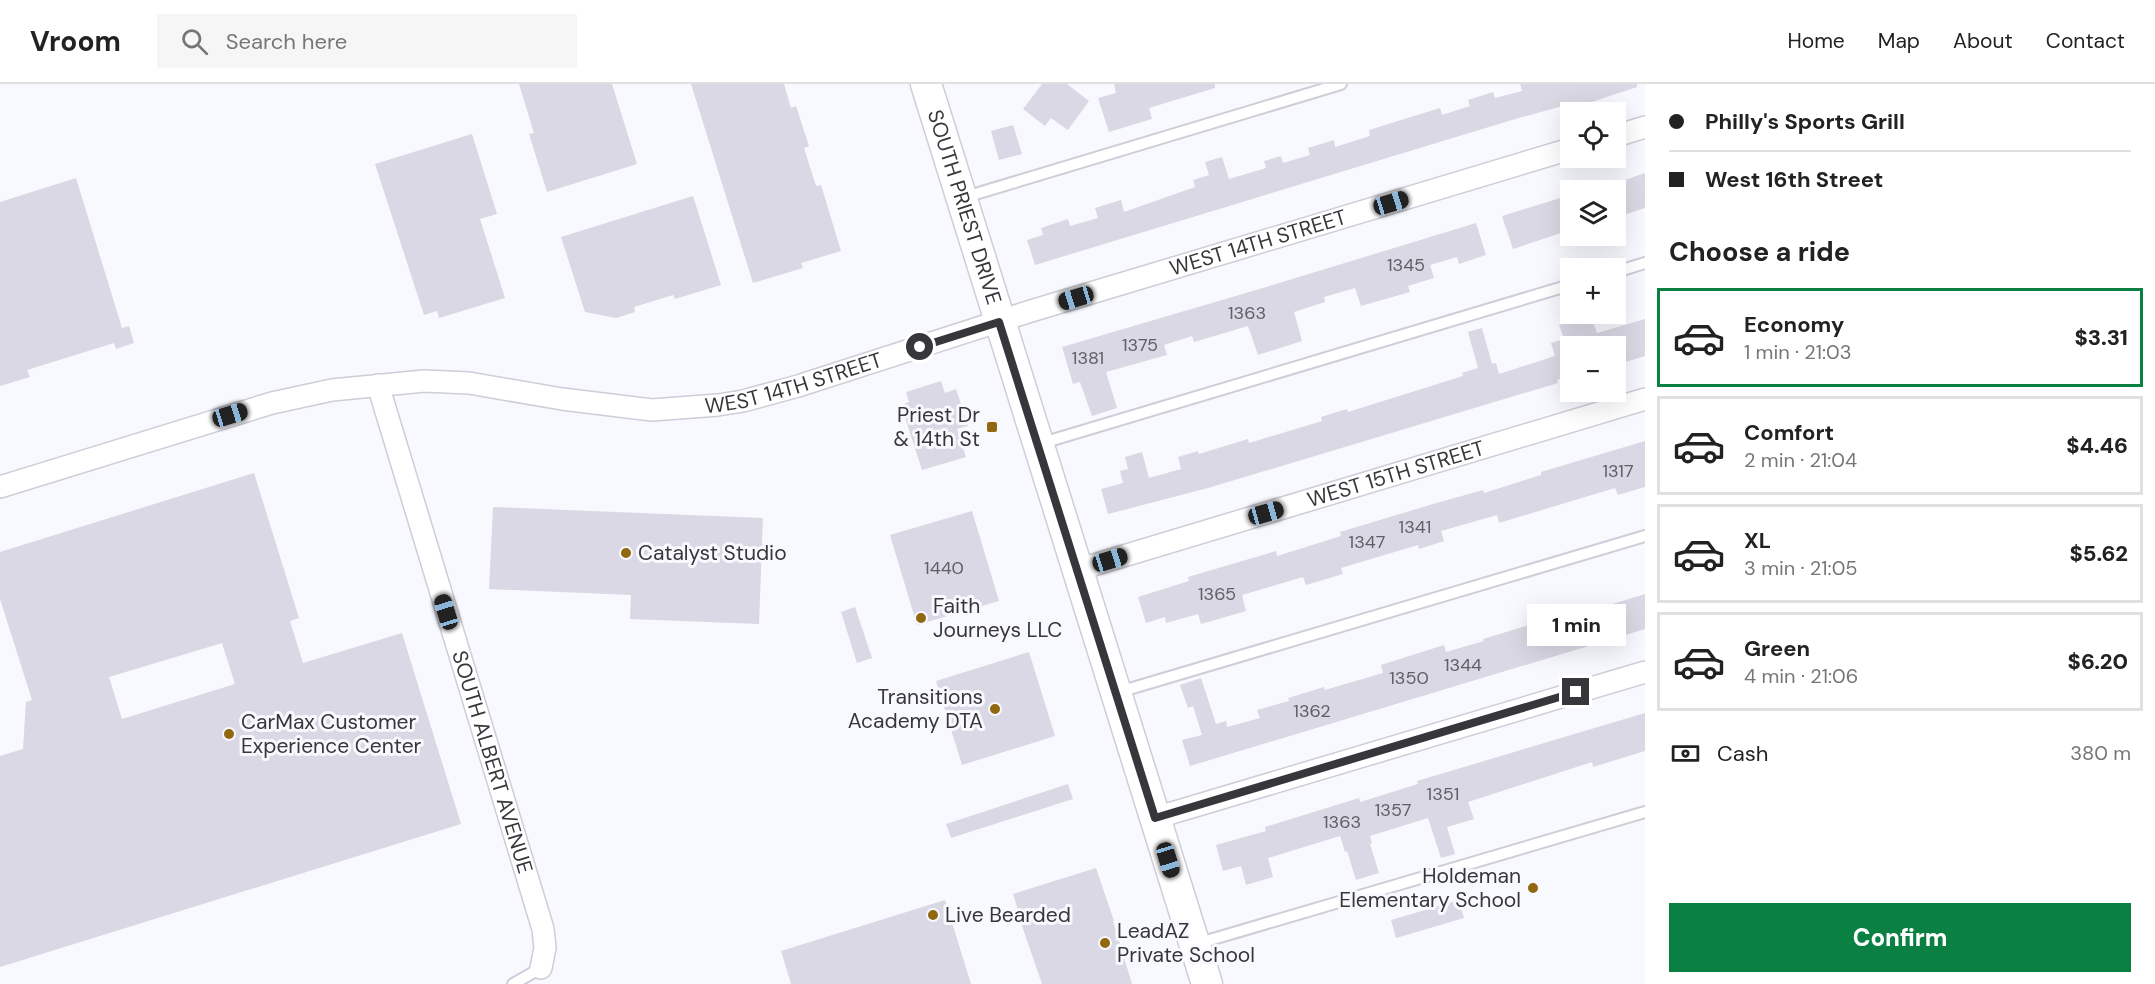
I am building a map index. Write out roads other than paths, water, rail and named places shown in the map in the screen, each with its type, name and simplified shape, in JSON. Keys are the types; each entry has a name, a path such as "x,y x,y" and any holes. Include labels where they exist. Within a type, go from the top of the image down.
{"main road":[{"name":"SOUTH PRIEST DRIVE","path":"926,84 1207,984"}],"street":[{"path":"1626,133 1645,127"},
{"name":"WEST 14TH STREET","path":"0,487 272,403 332,390 424,381 469,383 562,399 652,410 718,405 743,400 798,386 999,322 1560,152"},
{"name":"SOUTH ALBERT AVENUE","path":"378,385 543,929 545,948 540,968"},
{"name":"WEST 15TH STREET","path":"1077,570 1645,399"},
{"path":"1155,818 1645,672"}],"lane":[{"path":"961,198 1341,84"},
{"path":"1626,269 1645,263"},
{"path":"1038,445 1560,288"},
{"path":"1116,693 1645,536"},
{"path":"1195,945 1645,812"},
{"path":"513,984 540,968"}],"place":[{"name":"Priest Dr & 14th St","path":"992,427"},
{"name":"Catalyst Studio","path":"626,553"},
{"name":"Faith Journeys LLC","path":"921,618"},
{"name":"Transitions Academy DTA","path":"995,709"},
{"name":"CarMax Customer Experience Center","path":"229,734"},
{"name":"Holdeman Elementary School","path":"1533,888"},
{"name":"Live Bearded","path":"933,915"},
{"name":"LeadAZ Private School","path":"1105,943"}]}
